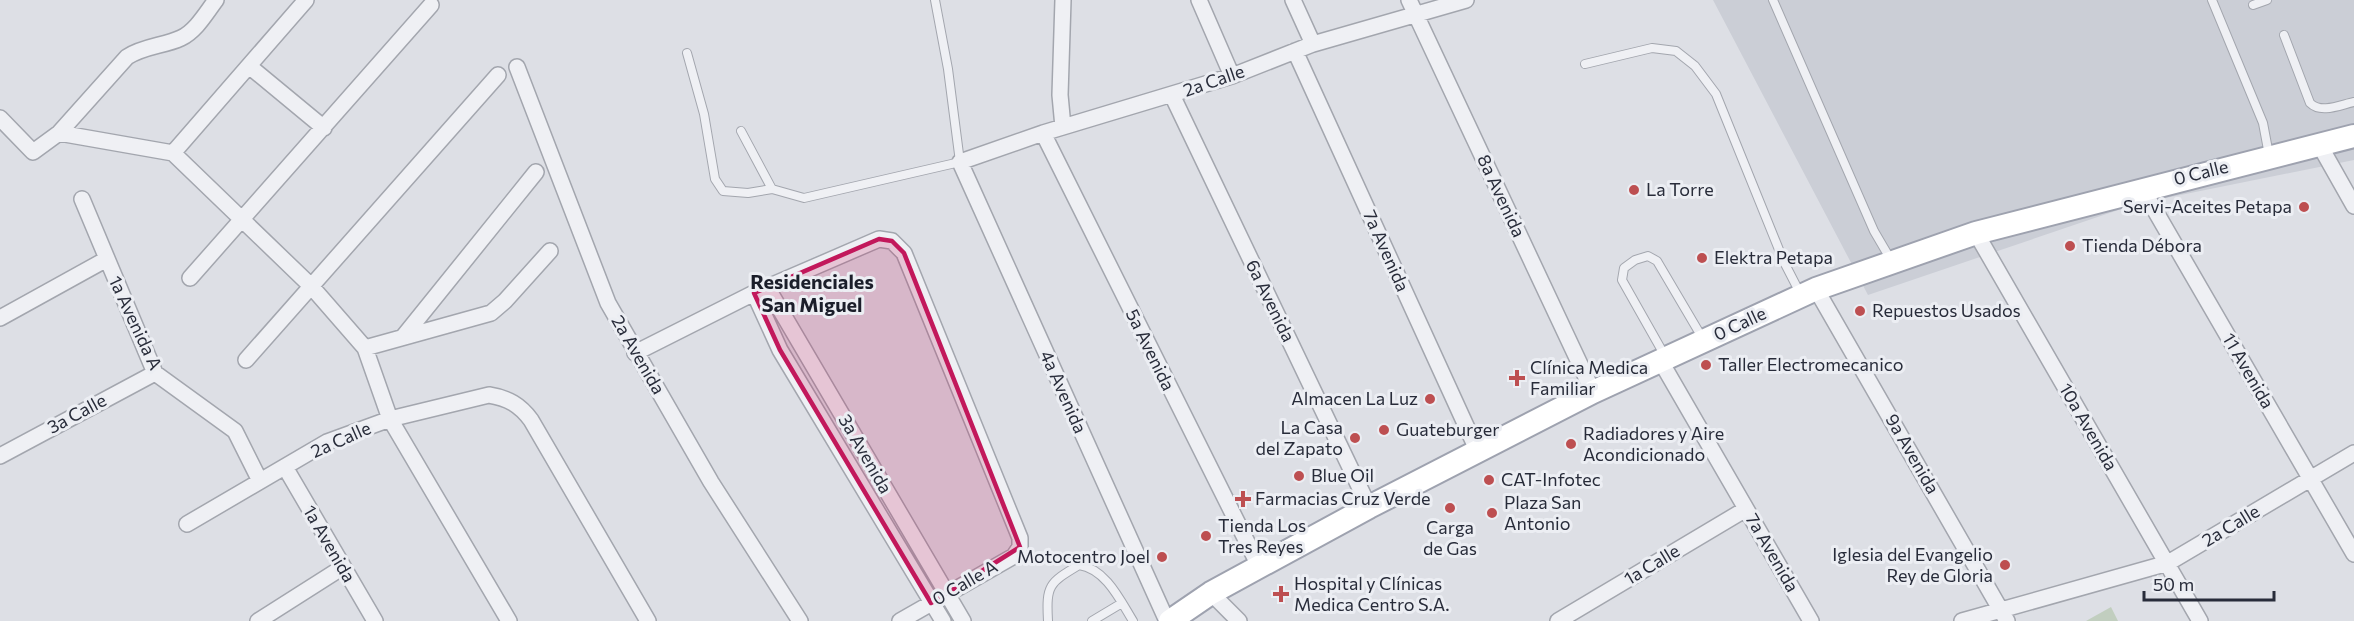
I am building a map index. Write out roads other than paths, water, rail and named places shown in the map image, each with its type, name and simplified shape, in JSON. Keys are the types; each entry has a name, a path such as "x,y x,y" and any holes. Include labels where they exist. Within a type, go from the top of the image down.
{"main road":[{"name":"0 Calle","path":"1168,621 1259,566 1593,392 1809,292 1976,233 2142,188 2354,136"}],"street":[{"path":"1,120 33,152 59,133 127,57 136,51 181,38 192,31 216,0"},
{"path":"172,153 306,0"},
{"path":"1063,0 1060,95 1064,127"},
{"path":"1199,0 1232,76"},
{"path":"1293,0 1313,44"},
{"name":"2a Calle","path":"960,162 1043,133 1232,76 1412,7 1466,0"},
{"path":"190,278 431,5"},
{"name":"8a Avenida","path":"1412,7 1593,392"},
{"name":"7a Avenida","path":"1295,51 1478,452"},
{"path":"249,66 324,128"},
{"name":"2a Avenida","path":"517,67 609,303 635,353 711,482 800,621"},
{"path":"246,360 498,75"},
{"name":"6a Avenida","path":"1172,95 1369,507"},
{"path":"59,133 172,153 311,286 365,348 390,419 508,621"},
{"name":"5a Avenida","path":"1043,133 1259,566"},
{"path":"2319,144 2354,206"},
{"name":"4a Avenida","path":"960,162 1168,621"},
{"path":"404,338 536,171"},
{"name":"11 Avenida","path":"2142,188 2354,554"},
{"name":"1a Avenida A","path":"82,199 105,260 155,372 235,431 260,482"},
{"name":"10a Avenida","path":"1976,233 2200,621"},
{"name":"0 Calle A","path":"760,290 879,239 892,241 904,253 1020,538 1020,548 1014,556 900,621"},
{"path":"365,348 491,313 505,301 550,251"},
{"path":"0,318 105,260"},
{"path":"635,353 760,290"},
{"name":"3a Avenida","path":"760,290 859,444 963,621"},
{"name":"3a Avenida","path":"760,290 780,350 943,621"},
{"name":"9a Avenida","path":"1809,292 2003,615"},
{"name":"7a Avenida","path":"1663,359 1811,621"},
{"name":"3a Calle","path":"0,456 155,372"},
{"name":"2a Calle","path":"187,524 327,442 390,419 489,395 508,400 531,420 648,621"},
{"path":"841,454 859,444"},
{"name":"2a Calle","path":"1962,621 2003,615 2168,563 2354,453"},
{"name":"1a Avenida","path":"285,467 375,621"},
{"name":"1a Calle","path":"1558,621 1746,509"},
{"path":"258,621 343,567"},
{"path":"1211,593 1239,621"}],"lane":[{"path":"687,53 704,114 715,179 723,191 748,193 772,189 804,198 960,162 948,69 935,0"},
{"path":"1773,0 1874,231 1892,261"},
{"path":"2212,0 2263,123 2269,156"},
{"path":"2253,5 2267,0"},
{"path":"2284,35 2310,103 2314,107 2322,109 2354,102"},
{"path":"1585,64 1652,48 1676,51 1695,66 1716,94 1784,262 1809,292"},
{"path":"741,131 772,189"},
{"path":"1663,359 1622,279 1624,268 1635,260 1648,256 1657,261 1704,340"},
{"path":"1048,621 1048,590 1052,582 1079,565 1088,566 1098,573 1133,621"},
{"path":"1092,621 1122,603"}],"place":[{"name":"La Torre","path":"1634,190"},
{"name":"Servi-Aceites Petapa","path":"2304,207"},
{"name":"Tienda Débora","path":"2070,246"},
{"name":"Elektra Petapa","path":"1702,258"},
{"name":"Repuestos Usados","path":"1860,311"},
{"name":"Taller Electromecanico","path":"1706,365"},
{"name":"Clínica Medica Familiar","path":"1517,378"},
{"name":"Almacen La Luz","path":"1430,399"},
{"name":"Guateburger","path":"1384,430"},
{"name":"La Casa del Zapato","path":"1355,438"},
{"name":"Radiadores y Aire Acondicionado","path":"1571,444"},
{"name":"Blue Oil","path":"1299,476"},
{"name":"CAT-Infotec","path":"1489,480"},
{"name":"Farmacias Cruz Verde","path":"1243,499"},
{"name":"Carga de Gas","path":"1450,508"},
{"name":"Plaza San Antonio","path":"1492,513"},
{"name":"Tienda Los Tres Reyes","path":"1206,536"},
{"name":"Motocentro Joel","path":"1162,557"},
{"name":"Iglesia del Evangelio Rey de Gloria","path":"2005,565"},
{"name":"Hospital y Clínicas Medica Centro S.A.","path":"1281,594"}],"district":[{"name":"Residenciales San Miguel","path":"812,294"}]}
